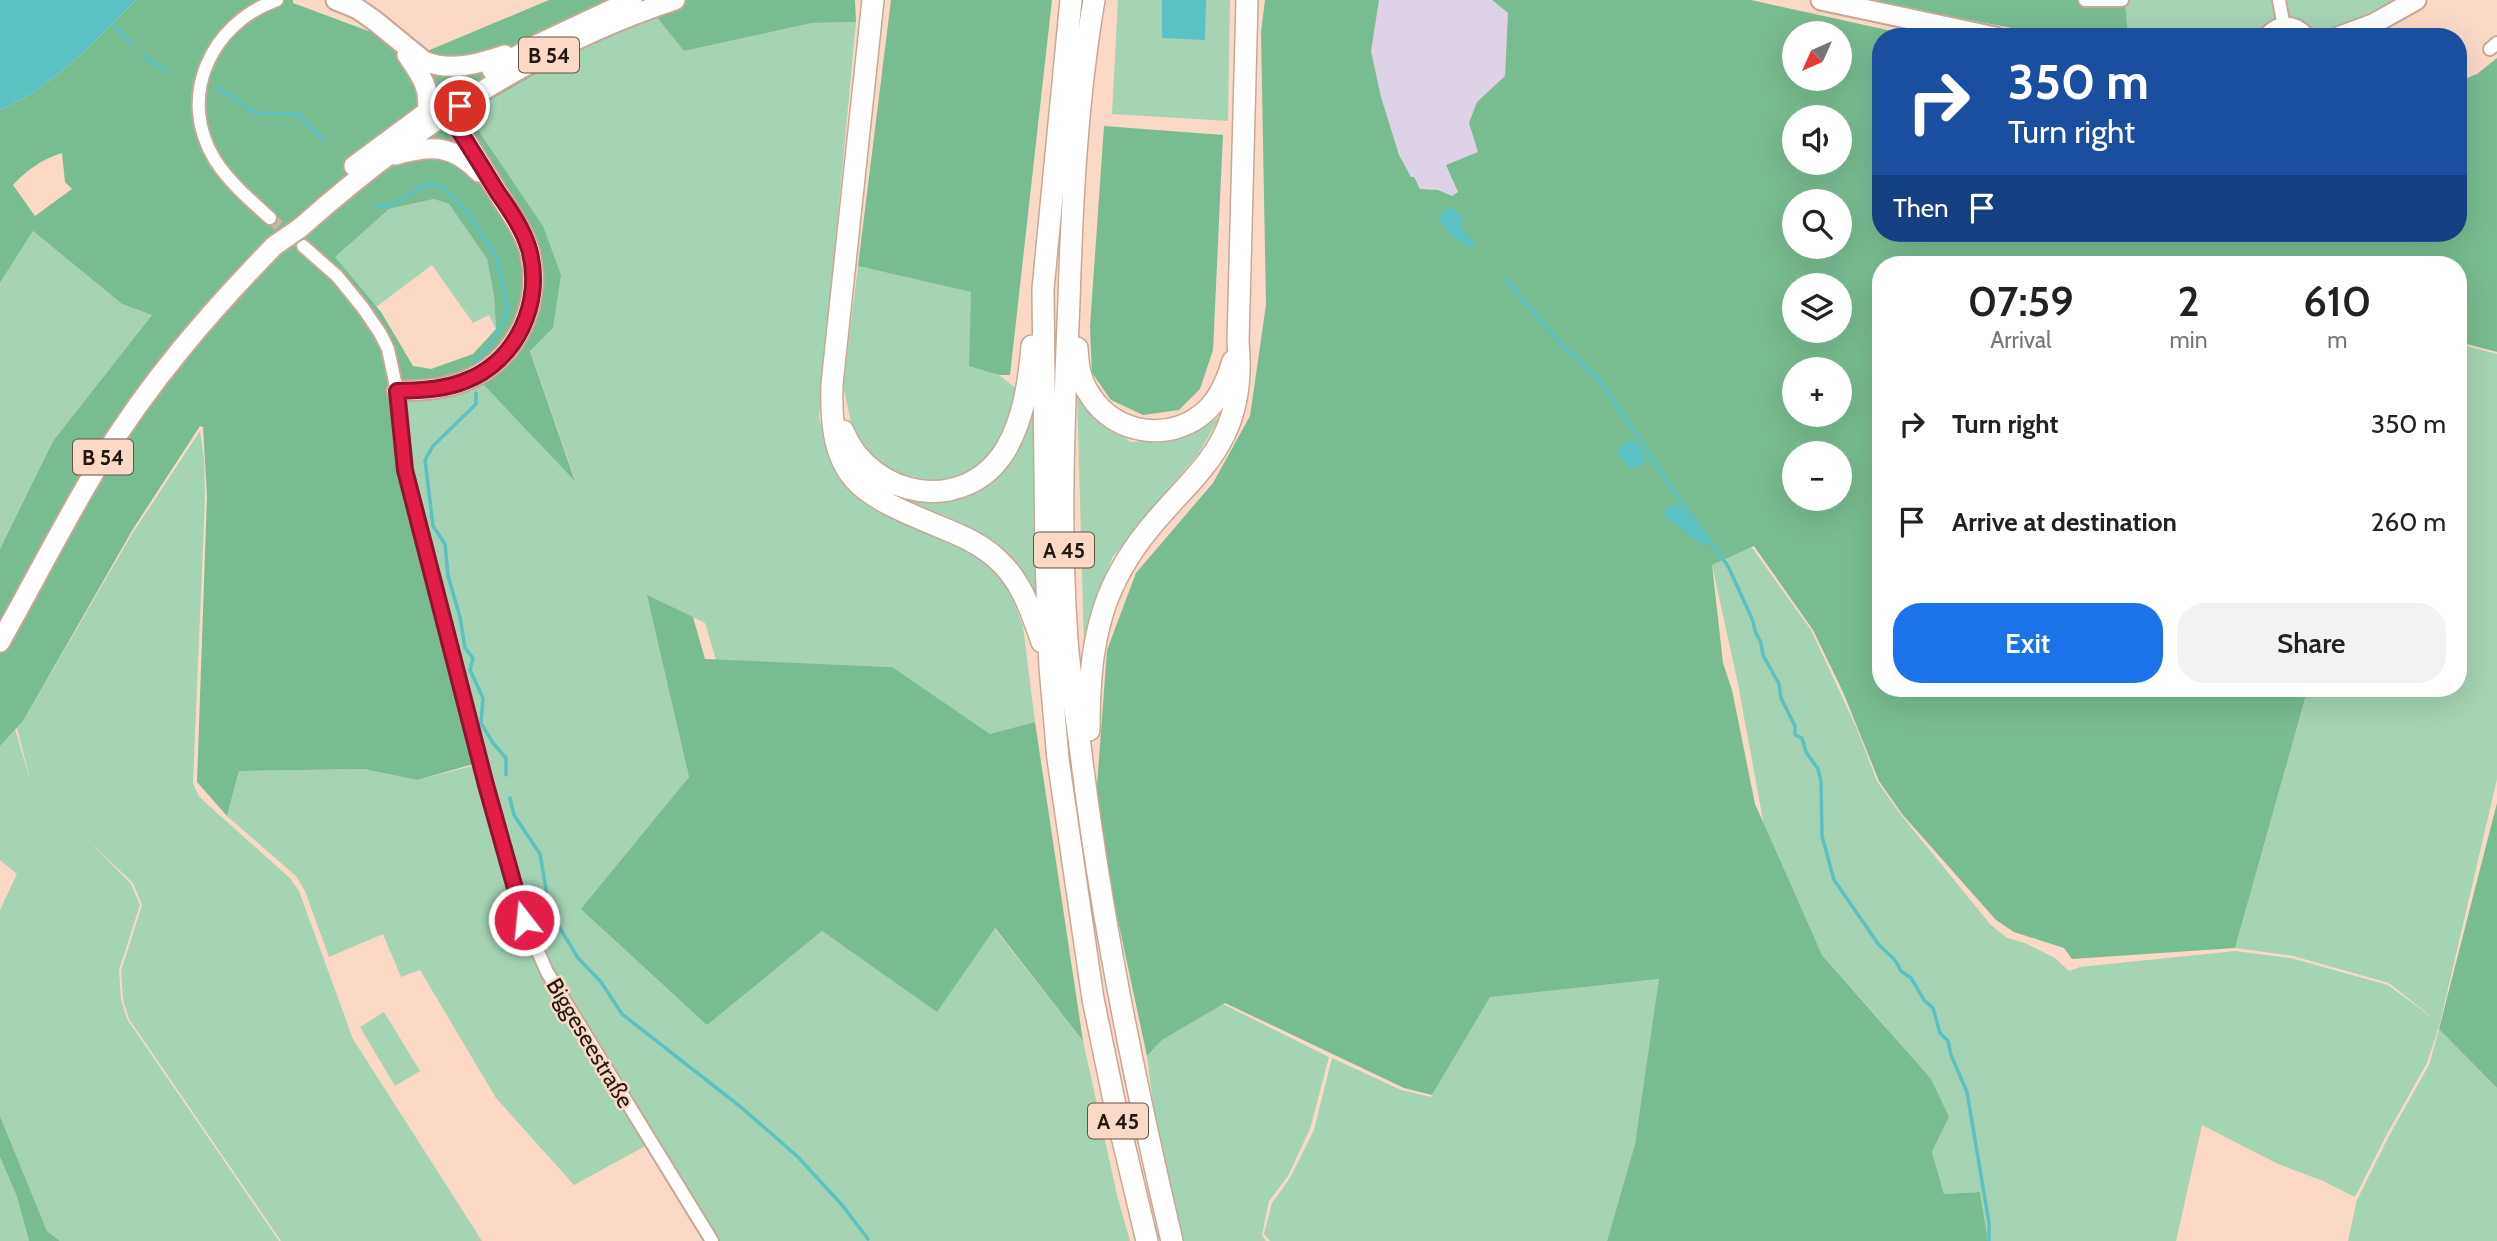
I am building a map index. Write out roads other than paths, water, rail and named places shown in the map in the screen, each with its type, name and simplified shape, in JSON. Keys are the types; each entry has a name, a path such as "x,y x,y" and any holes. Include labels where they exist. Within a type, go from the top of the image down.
{"highway":[{"path":"864,0 870,34"},
{"path":"873,0 832,384 831,417 834,439 842,460 854,479 882,502 964,537 997,559 1014,578 1027,599 1050,667"},
{"name":"A 45","path":"1071,0 1043,289 1050,667 1058,759 1093,999 1147,1241"},
{"name":"A 45","path":"1094,0 1079,114 1070,272 1061,494 1067,642 1090,826 1109,948 1172,1241"},
{"path":"1090,826 1094,789 1090,689 1094,646 1104,608 1135,547 1207,466 1222,440 1237,399 1240,371 1238,342 1247,0"},
{"path":"1070,272 1080,374 1095,403 1120,423 1140,430 1161,431 1198,417 1219,395 1230,372 1238,342"},
{"path":"832,384 844,433 854,453 869,470 888,482 910,489 943,490 964,484 992,466 1006,449 1017,425 1029,375 1034,313 1043,289"}],"main road":[{"path":"336,0 358,9 424,61 447,68 486,62 538,44"},
{"name":"B 54","path":"298,232 364,158 427,111 538,44 643,6 674,0"},
{"path":"1821,0 1953,28"},
{"path":"2362,28 2416,0"},
{"name":"B 54","path":"0,642 69,516 130,418 195,332 274,246 298,232 335,197 422,130 511,75 643,6"},
{"path":"394,38 427,87 430,97 427,111"},
{"path":"397,391 431,390 466,381 492,366 510,348 523,328 533,288 533,268 521,230 458,129 460,106"},
{"path":"385,158 421,148 439,148 467,161 497,191"}],"street":[{"path":"270,218 246,197 214,159 205,141 200,117 199,90 216,45 228,30 251,11 277,0"},
{"path":"2085,0 2122,0"},
{"path":"2276,28 2279,0"},
{"name":"Biggeseestraße","path":"298,232 337,276 380,333 388,349 397,391 405,470 486,785 524,920 547,972 712,1241"}],"water":[{"path":"0,0 136,0 55,76 19,101 0,110"},
{"path":"1162,0 1206,0 1205,40 1162,38"},
{"path":"1452,208 1463,218 1461,229 1474,243 1475,249 1454,237 1438,218 1446,209"},
{"path":"1632,440 1640,447 1646,459 1642,464 1630,469 1618,455 1625,442"},
{"path":"1672,504 1681,507 1707,541 1707,545 1703,545 1664,516 1666,509"}],"waterway":[{"path":"111,23 131,44"},
{"path":"144,57 166,71"},
{"path":"218,88 255,113 298,114 323,140"},
{"path":"376,203 378,207 392,205 425,185 441,186 465,210 497,257 508,311 494,339 474,364"},
{"path":"1505,279 1562,345 1602,383 1684,506 1728,566 1753,621 1763,655 1779,684 1781,698 1795,726 1795,735 1802,738 1806,752 1818,769 1821,781 1822,836 1834,880 1879,945 1895,960 1901,971 1911,978 1924,1000 1933,1008 1940,1033 1948,1041 1967,1092 1989,1223 1989,1241"},
{"path":"476,393 476,404 433,446 425,460 433,526 445,544 448,576 460,617 465,648 473,658 470,670 483,698 481,723 506,758 506,775"},
{"path":"510,798 514,815 540,854 550,912 578,958 601,982 622,1014 742,1108 798,1157 842,1205 868,1239"}],"tunnel":[{"path":"270,218 303,246"}]}
